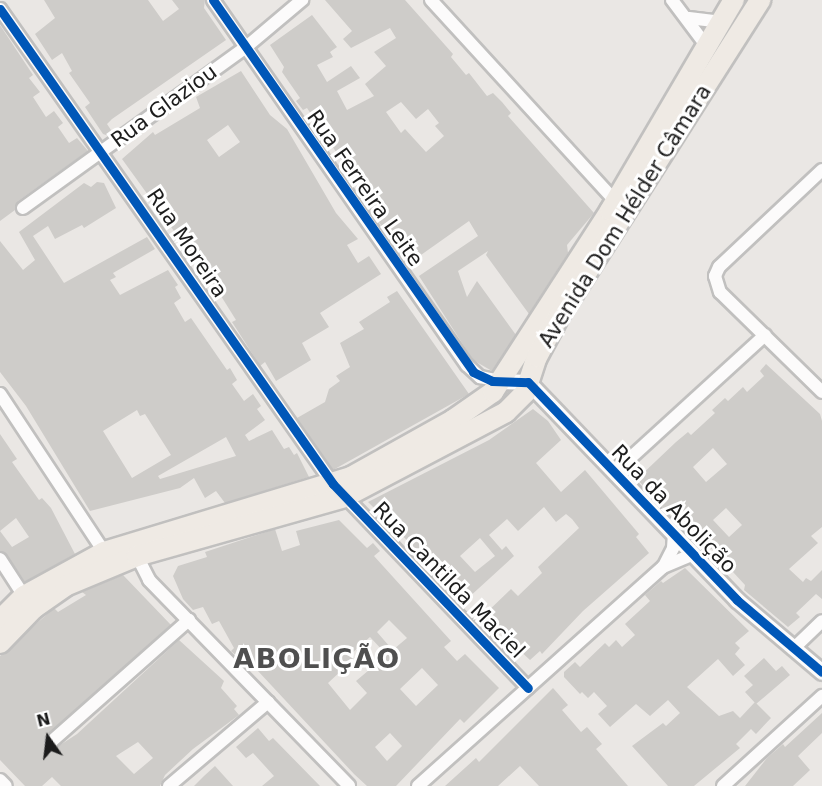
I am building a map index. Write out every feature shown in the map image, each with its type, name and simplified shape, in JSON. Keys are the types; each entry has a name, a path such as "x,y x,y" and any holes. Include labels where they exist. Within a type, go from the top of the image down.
{"main road":[{"name":"Avenida Dom Hélder Câmara","path":"0,620 24,596 104,552 339,491 453,420 493,392 616,202 734,0"},
{"name":"Avenida Dom Hélder Câmara","path":"0,643 34,608 65,586 137,556 339,491 489,424 519,401 559,316 759,0"}],"street":[{"name":"Rua Ferreira Leite","path":"213,0 467,365 486,380 500,381"},
{"name":"Rua Glaziou","path":"23,208 245,48 302,0"},
{"path":"431,0 616,202"},
{"path":"672,0 689,18 708,48"},
{"name":"Rua Moreira","path":"0,9 103,151 251,370 339,491"},
{"path":"689,18 723,22"},
{"path":"822,171 719,267 715,276 720,292 822,392"},
{"path":"615,472 765,335"},
{"path":"500,381 528,382"},
{"name":"Rua da Abolição","path":"528,382 750,613 822,672"},
{"path":"0,393 104,552"},
{"name":"Rua Cantilda Maciel","path":"339,491 528,688"},
{"path":"663,567 673,548 674,534"},
{"path":"418,786 663,567 693,554"},
{"path":"137,556 149,580 349,786"},
{"path":"0,559 24,596"},
{"path":"52,741 189,621"},
{"path":"793,649 822,621"},
{"path":"723,786 822,696"},
{"path":"169,786 268,702"},
{"path":"0,780 6,786"}],"building":[{"path":"44,0 148,0 163,21 179,9 172,0 205,0 204,8 226,40 112,119 107,124 113,133 109,136 103,134 85,107 90,103 69,73 72,71 62,53 52,60 35,34 55,18"},
{"path":"325,0 405,0 453,54 451,57 466,75 469,73 487,96 493,93 502,102 511,113 508,116 594,213 567,245 568,253 529,314 486,255 488,251 458,271 467,297 477,281 516,335 492,371 473,360 419,276 478,236 469,221 411,262 387,225 383,228 363,200 370,196 357,173 348,178 341,167 344,164 307,108 303,110 296,101 300,98 282,72 284,67 270,45 312,15 337,47 330,52 333,57 317,65 327,82 351,66 360,78 337,91 347,110 374,96 365,84 386,66 374,52 396,38 390,28 351,48 343,39 352,31","holes":["401,102 416,119 428,109 439,123 435,126 444,136 426,152 405,129 401,133 386,112"]},
{"path":"0,25 33,75 29,78 40,92 33,97 46,117 54,111 63,123 58,127 69,143 77,138 88,151 18,201 15,210 0,221"},
{"path":"241,71 270,115 287,129 336,213 358,239 347,245 358,263 369,256 381,274 320,313 329,327 302,343 311,360 276,381 265,362 260,366 232,322 236,320 221,296 122,159 153,132 155,135 200,108 196,97","holes":["228,125 240,142 219,157 207,140"]},
{"path":"97,182 104,183 116,208 84,228 82,225 55,239 48,226 33,236 64,283 147,237 155,249 113,273 116,277 110,280 120,295 168,270 178,285 175,287 181,298 174,303 185,322 191,318 227,370 230,368 237,380 232,384 244,401 253,394 261,406 257,409 265,420 245,435 249,441 272,430 284,449 289,447 294,455 297,453 309,477 225,503 216,491 205,498 194,478 180,488 90,511 26,406 0,372 0,241 23,270 35,260 19,232 84,183 91,187","holes":["137,410 140,416 145,414 171,455 132,478 103,431","226,437 236,456 160,479 158,476"]},
{"path":"397,291 469,394 333,470 297,418 325,402 329,389 340,381 336,376 350,367 340,343 364,329 359,322 390,302 387,297"},
{"path":"766,364 820,414 822,421 822,527 811,536 818,543 789,569 803,582 806,578 811,581 822,570 822,599 816,594 796,613 800,617 788,627 744,590 745,585 674,508 668,513 637,479 676,442 688,432 691,435 715,413 712,410 725,398 728,401 743,387 747,392 764,376 760,371","holes":["713,448 727,464 706,482 693,467","726,508 742,525 729,537 713,520"]},
{"path":"533,409 548,421 561,440 536,463 561,492 585,470 639,534 636,537 649,553 583,611 542,654 540,651 530,660 483,616 511,589 518,596 542,573 538,567 579,528 572,519 566,514 556,522 544,507 518,531 507,519 489,535 502,550 506,546 514,556 467,599 444,568 431,556 426,559 368,502 489,440","holes":["480,538 495,556 475,572 460,556"]},
{"path":"0,434 17,459 12,462 39,500 42,498 51,508 75,554 25,582 7,555 0,551","holes":["16,518 29,537 12,547 0,531"]},
{"path":"339,520 367,548 373,543 380,551 374,556 451,641 444,647 457,661 465,654 499,688 464,723 460,719 396,786 367,786 354,774 243,655 239,658 231,651 234,648 219,621 212,624 203,607 193,610 183,599 173,576 178,566 207,557 205,552 275,529 282,551 300,545 296,531","holes":["389,620 407,638 356,681 367,693 350,710 328,683 355,658 351,654 370,637 384,652 390,647 377,632","422,668 438,685 416,706 400,689","390,733 402,746 387,761 375,747"]},
{"path":"685,568 749,631 735,643 740,648 735,654 745,665 733,676 718,659 687,687 719,716 733,711 740,718 755,702 771,718 756,734 751,729 736,744 740,748 694,786 668,786 632,746 663,723 666,726 680,713 668,700 650,716 636,704 610,727 598,714 607,706 594,692 588,698 582,692 580,694 564,677 564,672 575,662 580,667 605,643 609,647 616,640 622,647 635,635 625,624 650,601 645,595 661,581 663,583"},
{"path":"123,575 171,625 47,735 45,746 54,749 77,734 179,640 224,681 221,688 237,706 234,709 239,715 193,749 165,775 160,786 61,786 52,777 42,786 25,786 0,760 0,656 54,608 58,612 86,595 82,592","holes":["138,742 153,758 134,774 116,756"]},
{"path":"764,658 776,671 782,666 790,675 756,704 745,692 753,685 744,676"},
{"path":"553,688 568,705 562,710 581,732 587,727 602,744 596,749 628,786 539,786 520,766 498,786 445,786 476,758 479,762"},
{"path":"822,713 822,733 798,756 810,770 793,786 745,786 767,758 783,744 785,747"},
{"path":"258,728 269,741 273,738 320,786 262,786 274,776 253,753 246,758 236,747"},
{"path":"215,766 233,786 194,786 204,776"}],"cycle path":[{"path":"213,0 473,372 492,381 528,382 737,600 822,672"},
{"path":"0,9 333,484 528,688"}],"district":[{"name":"ABOLIÇÃO","path":"317,659"}]}
